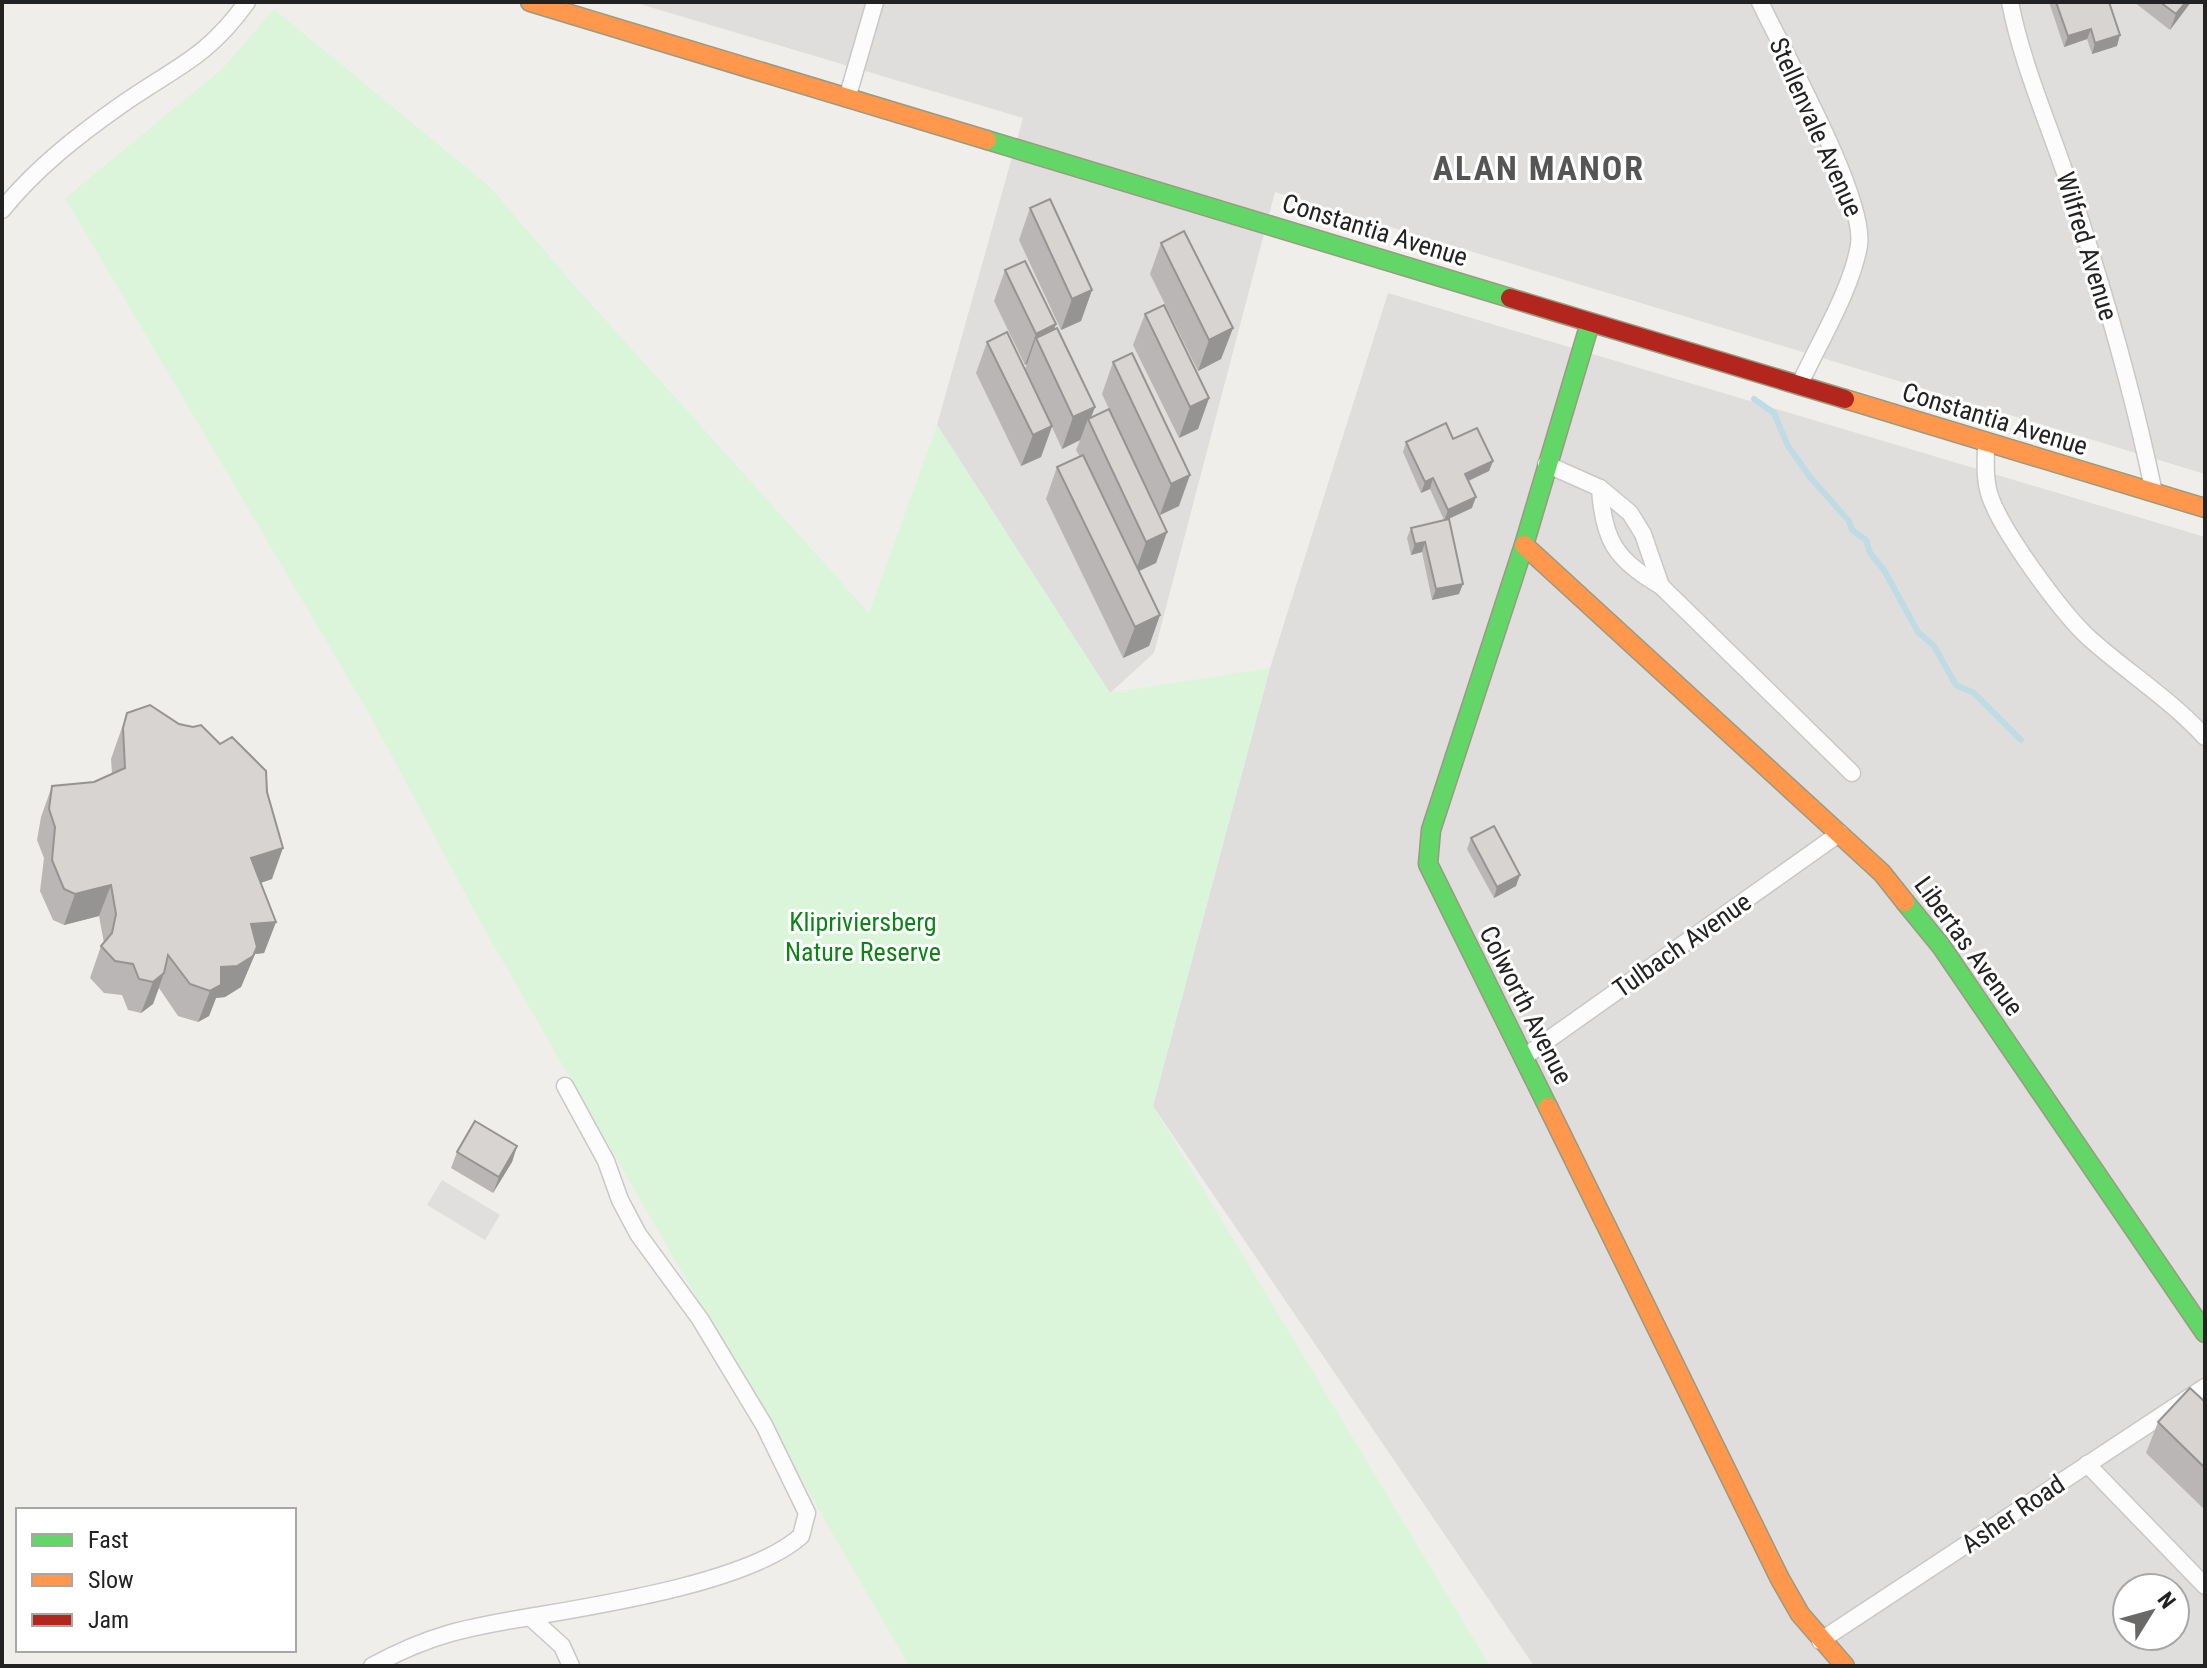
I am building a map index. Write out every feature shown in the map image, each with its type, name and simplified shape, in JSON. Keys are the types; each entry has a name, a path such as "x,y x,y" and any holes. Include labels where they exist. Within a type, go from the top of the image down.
{"street":[{"path":"2,210 21,186 66,145 214,43 247,2"},
{"name":"Constantia Avenue","path":"530,2 848,95 1986,444 2205,508"},
{"path":"848,95 875,2"},
{"name":"Stellenvale Avenue","path":"1760,2 1850,191 1860,228 1856,260 1799,386"},
{"name":"Wilfred Avenue","path":"2010,2 2016,32 2068,183 2135,399 2154,493"},
{"name":"Colworth Avenue","path":"1590,323 1524,545 1469,705 1431,830 1428,852 1432,878 1524,1057 1780,1579 1820,1641 1845,1666"},
{"path":"1986,444 1985,479 1989,495 2011,535 2050,589 2086,634 2168,701 2205,737"},
{"path":"1546,464 1600,488 1630,513 1643,534 1661,586"},
{"path":"1600,488 1602,520 1609,539 1636,572 1661,586 1852,773"},
{"name":"Libertas Avenue","path":"1524,545 1840,833 1882,873 1922,919 2205,1333"},
{"name":"Tulbach Avenue","path":"1524,1057 1840,833"},
{"path":"372,1666 430,1637 466,1627 656,1591 772,1557 801,1536 807,1513 781,1455 708,1332 638,1234 620,1200 606,1161 565,1086"},
{"name":"Asher Road","path":"1820,1641 2205,1387"},
{"path":"2087,1464 2205,1586"},
{"path":"530,1617 562,1646 571,1666"}],"shaded area":[{"path":"633,2 2205,2 2205,474 1275,192 1154,653 1110,693 937,425 1023,118"},
{"path":"1388,293 2205,537 2205,1666 1534,1666 1153,1106 1270,668"},
{"path":"442,1180 500,1215 485,1240 427,1205"}],"green space":[{"name":"Klipriviersberg Nature Reserve","path":"274,9 490,187 869,613 937,425 1110,693 1270,668 1153,1106 1490,1666 909,1666 483,927 371,717 65,198 222,69"}],"building":[{"path":"2056,2 2109,2 2120,35 2095,43 2091,29 2068,36"},
{"path":"2160,2 2186,2 2176,14"},
{"path":"1050,199 1092,290 1072,299 1030,208"},
{"path":"1184,231 1233,328 1209,340 1161,243"},
{"path":"1025,261 1056,324 1036,334 1005,270"},
{"path":"1164,305 1209,398 1190,407 1145,314"},
{"path":"1057,328 1095,407 1073,417 1036,338"},
{"path":"1007,332 1052,426 1033,435 987,342"},
{"path":"1132,353 1190,475 1171,484 1113,362"},
{"path":"1109,409 1167,532 1146,542 1088,419"},
{"path":"1446,423 1453,439 1477,428 1493,461 1465,474 1476,497 1448,510 1433,478 1425,482 1406,442"},
{"path":"1083,455 1160,615 1135,627 1057,467"},
{"path":"1449,519 1463,584 1436,589 1425,542 1415,544 1411,528"},
{"path":"150,705 179,724 201,725 220,744 232,737 266,771 267,792 283,848 251,858 276,922 251,924 257,947 253,956 237,966 221,967 221,985 210,991 190,984 168,955 164,973 153,982 139,979 133,964 115,961 101,946 112,933 116,914 111,885 75,894 64,889 52,860 55,827 49,809 52,786 94,782 125,768 123,728 127,713"},
{"path":"1494,826 1520,875 1497,887 1471,838"},
{"path":"475,1121 517,1146 499,1177 457,1152"},
{"path":"2190,1388 2205,1402 2205,1468 2158,1422"}],"waterway":[{"path":"1754,399 1774,413 1788,446 1810,477 1849,521 1852,530 1866,540 1870,553 1884,570 1918,632 1934,646 1956,685 1974,693 2021,740"}],"traffic: fast":[{"path":"987,140 1510,298"},
{"path":"1548,1107 1428,864 1431,830 1524,545 1590,323"},
{"path":"1905,902 1941,946 2205,1333"}],"traffic: slow":[{"path":"530,2 987,140"},
{"path":"1845,399 2205,508"},
{"path":"1524,545 1882,873 1905,902"},
{"path":"1548,1107 1780,1579 1800,1614 1845,1666"}],"traffic: jam":[{"path":"1510,298 1845,399"}],"district":[{"name":"ALAN MANOR","path":"1539,168"}]}
